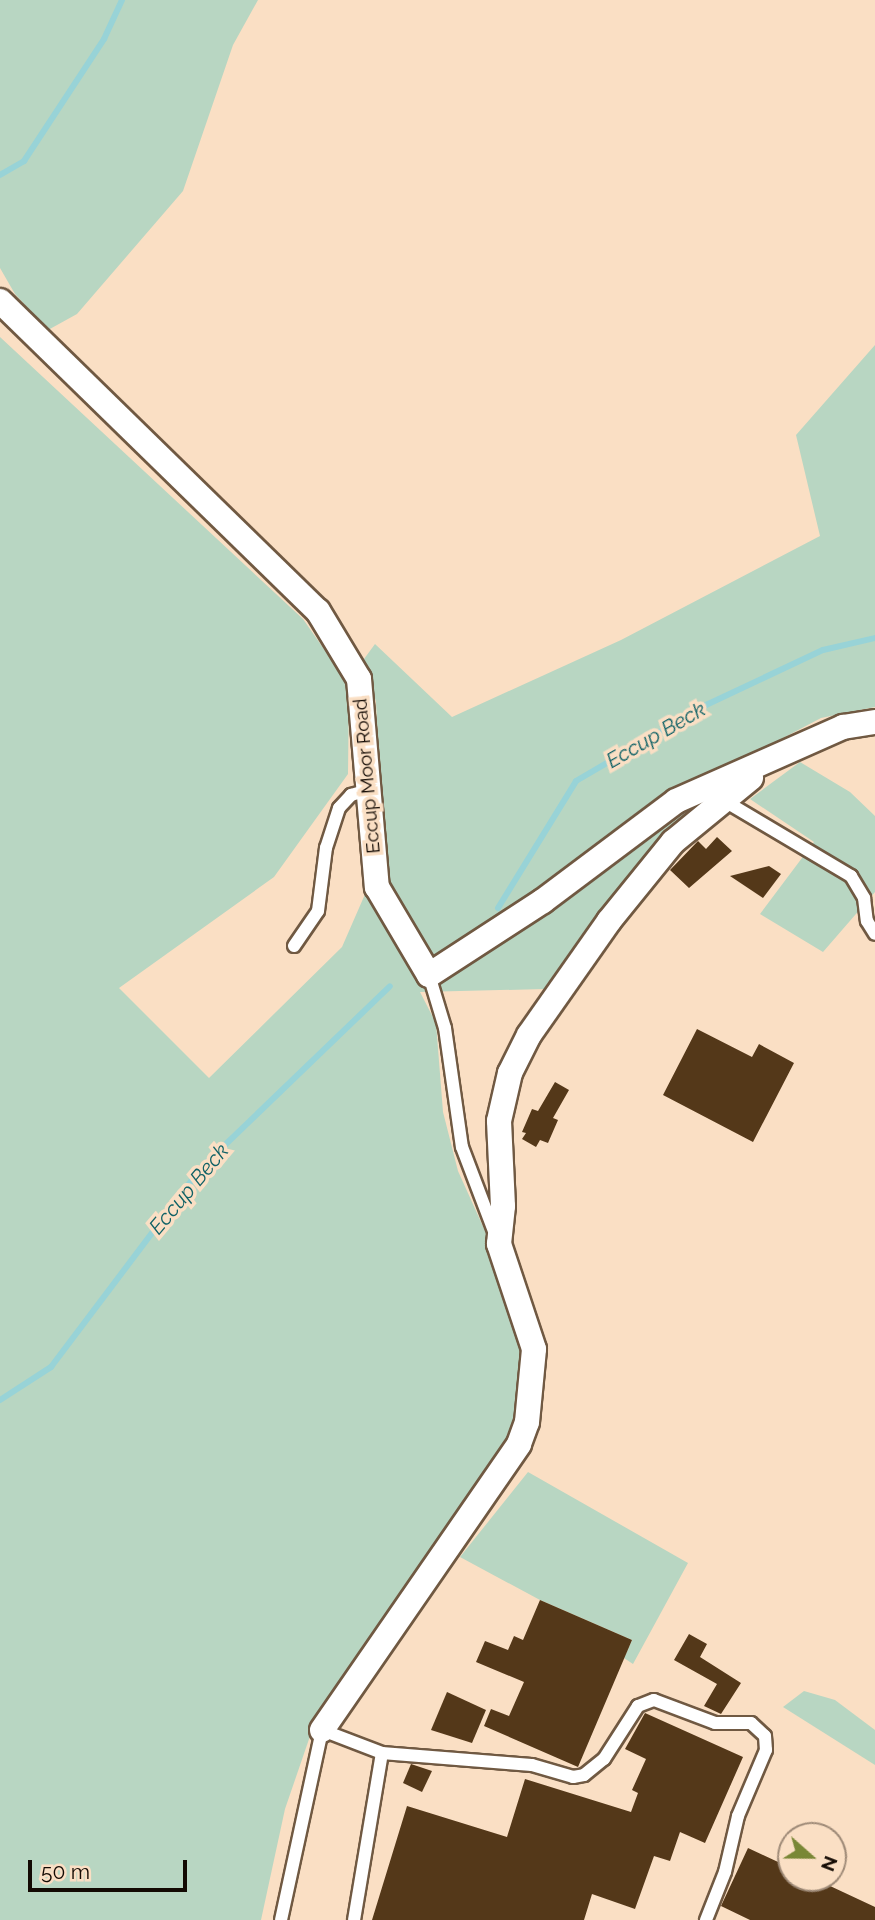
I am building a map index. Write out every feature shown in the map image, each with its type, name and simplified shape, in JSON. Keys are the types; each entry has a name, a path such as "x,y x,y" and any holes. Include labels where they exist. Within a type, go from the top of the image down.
{"street":[{"name":"Eccup Moor Road","path":"0,301 318,611 359,679 377,887 429,975"},
{"path":"429,975 543,901 676,801 843,727 875,722"},
{"path":"323,1730 519,1444 527,1422 534,1349 499,1244 503,1206 499,1121 510,1073 529,1035 609,921 673,842 722,800 790,749"}],"lane":[{"path":"295,946 318,911 326,848 339,808 351,795 368,790"},
{"path":"722,800 851,876 864,898 867,922 875,934"},
{"name":"Eccup Moor Road","path":"429,975 445,1028 462,1147 499,1244"},
{"path":"281,1920 323,1730 382,1753 532,1765 573,1777 584,1775 604,1759 644,1700 715,1723 759,1728 766,1751 738,1816 726,1872 706,1920"},
{"path":"354,1920 382,1753"}],"green space":[{"path":"0,0 258,0 233,45 183,191 77,314 48,330 15,294 0,268"},
{"path":"0,337 303,619 349,685 348,774 274,877 119,988 209,1078 342,947 383,853 376,702 364,659 375,644 452,717 621,640 820,536 796,435 875,345 875,707 821,718 783,738 717,789 607,903 545,989 420,992 436,1023 443,1112 458,1171 495,1253 525,1349 523,1393 504,1444 319,1710 285,1809 261,1920 0,1920"},
{"path":"800,762 850,792 875,816 875,892 823,952 760,914 814,842 750,799"},
{"path":"528,1472 688,1563 633,1664 624,1658 632,1640 540,1600 460,1557"},
{"path":"804,1691 835,1700 875,1730 875,1765 783,1707"}],"building":[{"path":"717,837 732,851 689,888 670,870 698,841 706,849"},
{"path":"769,866 781,874 763,898 730,876"},
{"path":"697,1029 752,1057 759,1044 794,1063 753,1142 663,1095"},
{"path":"555,1082 569,1090 553,1118 558,1120 548,1143 540,1140 536,1147 522,1139 526,1133 522,1132 532,1109 538,1111"},
{"path":"540,1600 632,1640 578,1767 484,1726 491,1709 509,1716 524,1682 476,1662 485,1641 508,1650 514,1636 523,1640"},
{"path":"689,1634 707,1644 700,1657 741,1683 721,1714 704,1706 717,1684 674,1660"},
{"path":"447,1692 486,1710 472,1743 431,1730"},
{"path":"645,1713 743,1757 705,1843 680,1832 670,1861 654,1856 635,1909 592,1894 584,1920 372,1920 407,1806 507,1837 525,1779 631,1812 638,1793 632,1790 646,1759 625,1749"},
{"path":"411,1764 432,1771 422,1792 403,1783"},
{"path":"748,1848 777,1861 777,1892 843,1892 875,1907 875,1920 750,1920 721,1906"}],"waterway":[{"path":"0,175 24,161 104,39 122,0"},
{"name":"Eccup Beck","path":"498,908 576,781 706,705 823,650 875,638"},
{"name":"Eccup Beck","path":"0,1400 51,1367 201,1168 390,986"}]}
